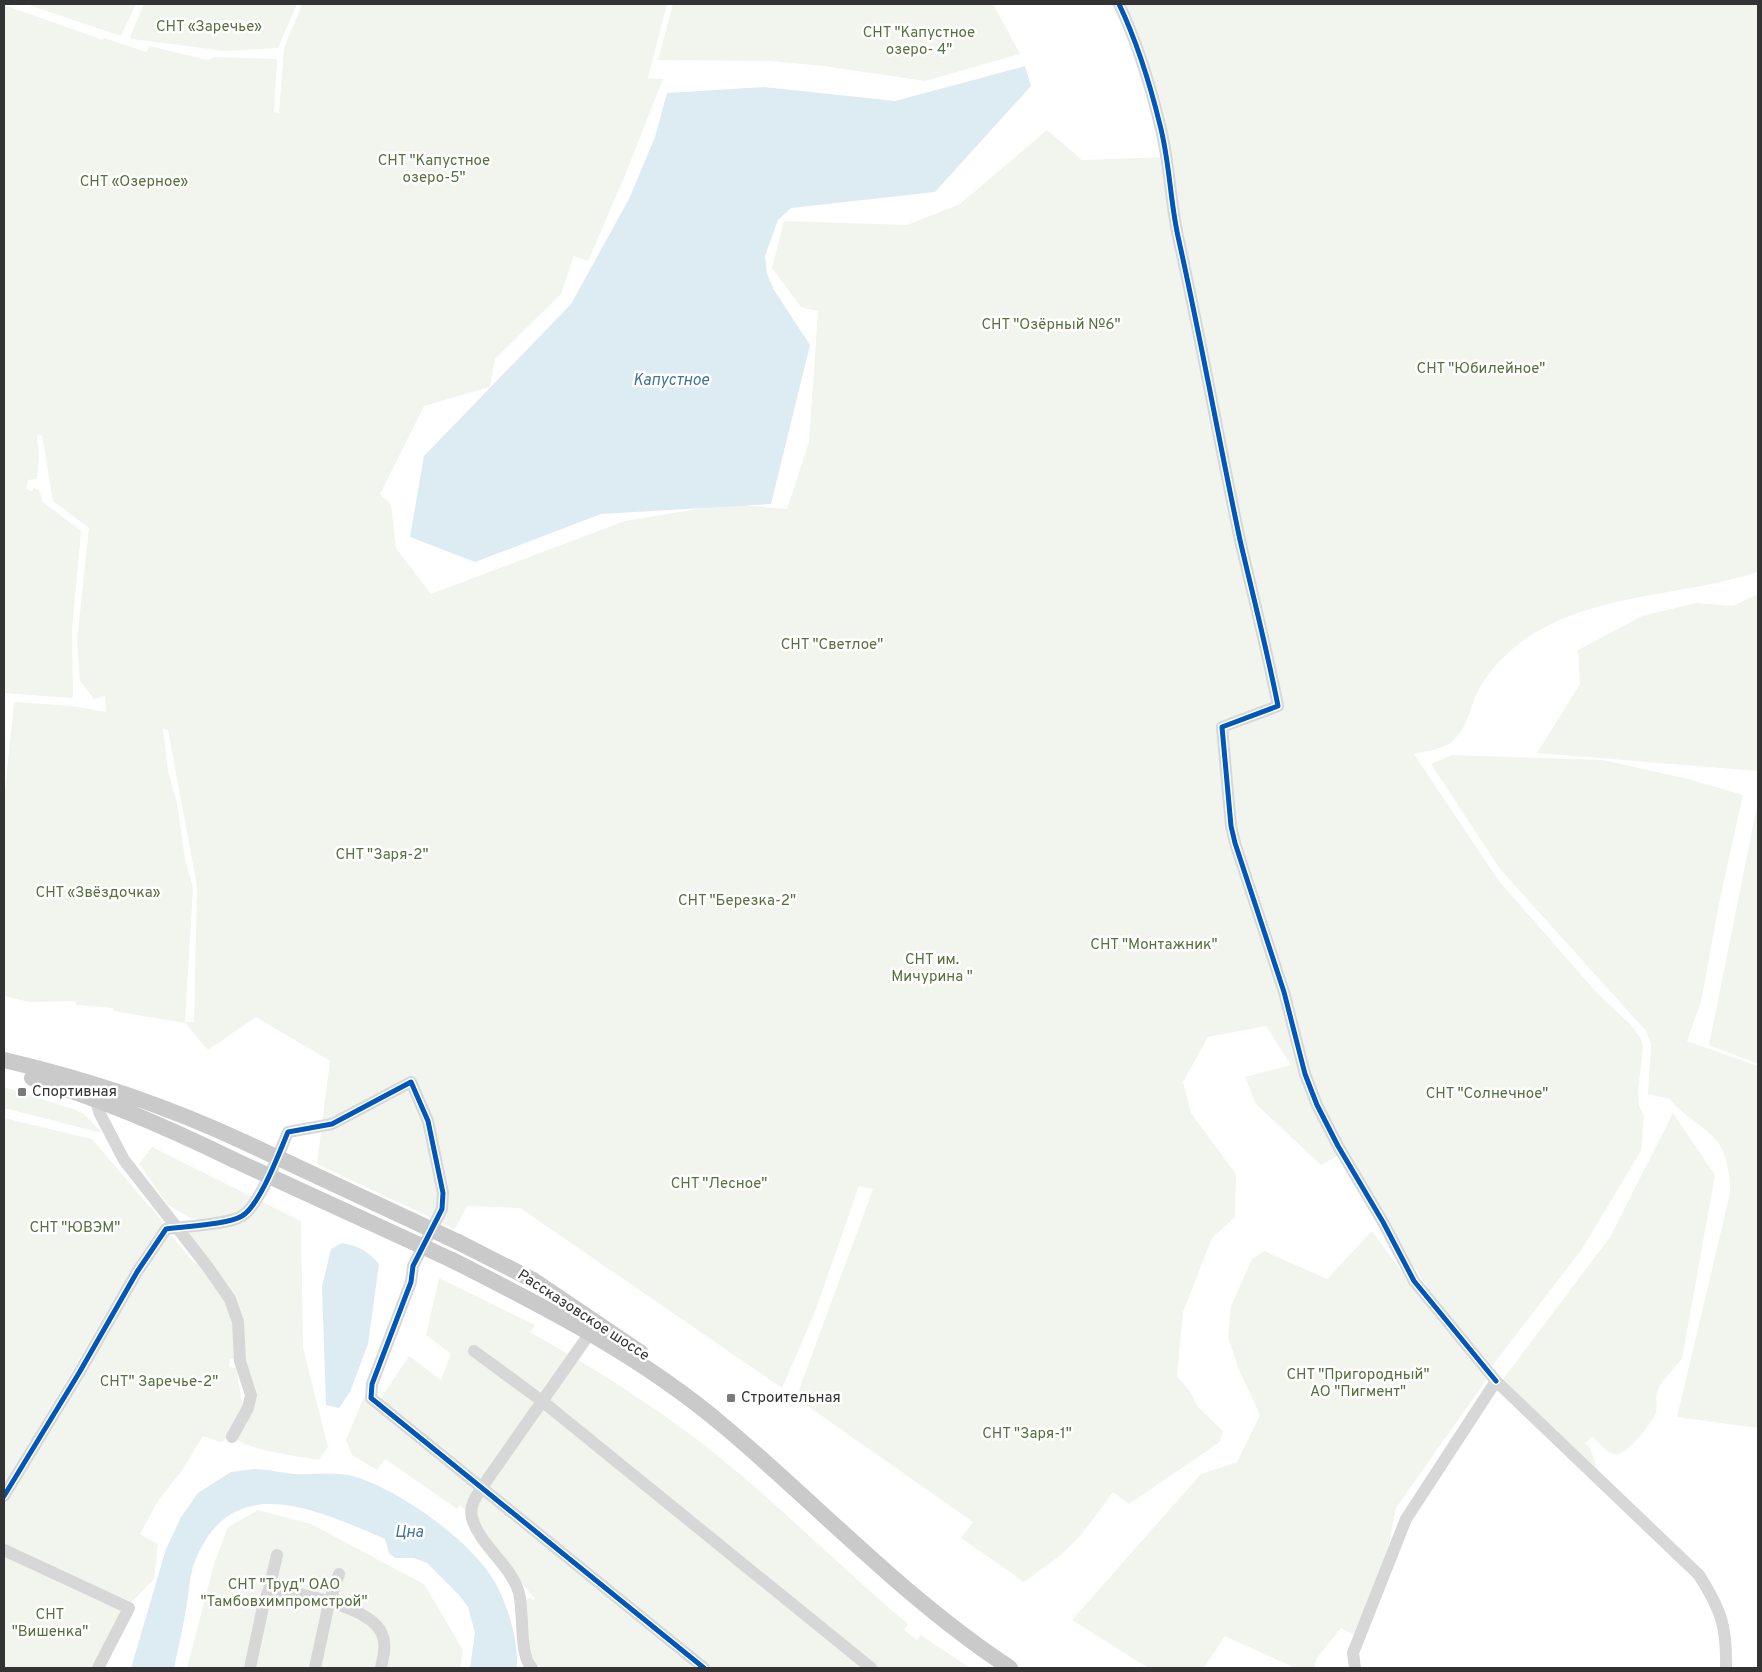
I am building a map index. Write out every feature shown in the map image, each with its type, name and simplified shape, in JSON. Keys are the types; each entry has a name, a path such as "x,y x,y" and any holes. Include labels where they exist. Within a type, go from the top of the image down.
{"main road":[{"name":"Рассказовское шоссе","path":"4,1060 68,1077 162,1106 244,1142 458,1242 533,1280 576,1308 727,1416 818,1498 908,1589"},
{"name":"Рассказовское шоссе","path":"4,1070 95,1099 171,1129 452,1260 590,1333 670,1384 724,1426 954,1628 1010,1668"}],"street":[{"path":"1119,4 1131,30 1160,125 1178,238 1196,314 1216,426 1240,541 1266,642 1278,706 1222,726 1231,826 1235,843 1284,992 1305,1074 1338,1146 1383,1222 1414,1281 1496,1381 1699,1575 1715,1601 1724,1624 1726,1668"},
{"path":"4,1496 80,1373 137,1272 166,1229 210,1224 241,1217 255,1205 288,1132 332,1124 412,1082 428,1121 443,1193 442,1210 413,1266 411,1282 372,1384 371,1398 704,1668"},
{"path":"95,1099 100,1114 124,1160 224,1289 236,1315 240,1361 250,1389 251,1400 232,1437"},
{"path":"532,1668 526,1658 518,1591 484,1541 471,1517 472,1504 590,1333"},
{"path":"474,1351 542,1401 871,1668"},
{"path":"1355,1668 1353,1653 1406,1519 1496,1381"},
{"path":"4,1550 129,1608 98,1668"},
{"path":"250,1668 264,1602 269,1590 277,1556"},
{"path":"316,1668 329,1602 339,1574"},
{"path":"269,1590 290,1592 361,1613 376,1624 384,1640 381,1668"}],"green space":[{"path":"26,4 136,4 121,36"},
{"name":"СНТ «Заречье»","path":"144,4 297,4 278,48 225,51 132,39 130,37"},
{"path":"302,4 667,4 648,78 663,79 624,178 588,261 574,256 561,294 495,359 490,387 424,406 380,494 391,505 396,548 431,594 625,521 727,504 787,509 809,442 818,311 801,307 772,268 784,221 907,225 960,204 1047,130 1082,160 1170,157 1123,4 1758,4 1758,572 1730,580 1589,609 1562,619 1536,632 1495,666 1478,691 1463,728 1451,743 1441,748 1414,754 1499,881 1598,994 1629,1023 1640,1037 1643,1047 1638,1092 1639,1106 1644,1115 1641,1151 1582,1249 1492,1366 1435,1299 1382,1218 1347,1151 1321,1165 1256,1104 1245,1077 1291,1065 1266,1026 1208,1037 1183,1082 1191,1113 1236,1174 1235,1217 1212,1238 1183,1312 1177,1376 1191,1393 1198,1407 1223,1431 1220,1442 1129,1504 1113,1492 1082,1534 1061,1555 1024,1582 961,1538 973,1522 796,1398 873,1189 859,1186 815,1312 782,1388 520,1208 467,1206 455,1229 317,1164 330,1061 256,1017 208,1050 185,1023 114,1011 113,1008 76,1005 76,1001 29,1002 4,996 4,801 14,702 72,706 106,712 105,696 94,699 80,681 77,641 89,528 53,501 42,435 37,436 39,457 37,479 28,480 26,489 32,491 34,488 39,490 43,502 81,531 72,630 73,698 4,693 4,5 103,40 104,38 146,52 149,46 208,60 214,57 277,59 274,112 279,113 284,48","holes":["163,729 168,730 197,886 194,1022 185,1022 193,888 185,859 177,803 168,771"]},
{"name":"СНТ \"Капустное озеро- 4\"","path":"673,4 993,4 1020,54 925,81 824,66 771,61 658,60"},
{"path":"1758,594 1758,771 1537,753 1580,684 1578,650 1642,616 1696,603 1733,606"},
{"path":"1452,755 1603,760 1688,779 1743,795 1719,904 1701,1002 1687,1041 1758,1066 1758,1428 1677,1417 1730,1193 1728,1168 1722,1149 1710,1133 1670,1099 1648,1094 1651,1045 1646,1031 1500,869 1431,764"},
{"path":"1758,801 1758,1064 1709,1045"},
{"path":"4,1087 76,1110 84,1114 102,1133 4,1108"},
{"path":"1673,1113 1715,1175 1682,1359 1659,1388 1656,1395 1657,1410 1654,1417 1640,1437 1628,1449 1614,1454 1592,1437 1585,1443 1590,1448 1599,1473 1503,1379 1610,1237"},
{"path":"4,1118 92,1139 162,1221 161,1223 194,1263 199,1264 189,1233 197,1218 192,1219 168,1205 139,1164 152,1147 301,1221 303,1348 328,1447 319,1460 262,1450 242,1443 235,1438 253,1408 257,1392 245,1360 230,1359 229,1367 236,1368 243,1407 224,1441 220,1442 203,1436 183,1469 158,1501 140,1534 158,1544 154,1579 132,1602 4,1548 4,1504 36,1449 130,1273 4,1486"},
{"name":"СНТ \"Пригородный\" АО \"Пигмент\"","path":"1372,1231 1429,1309 1487,1379 1396,1508 1385,1563 1374,1594 1353,1635 1341,1628 1317,1658 1314,1668 1295,1668 1225,1636 1204,1668 1148,1668 1072,1620 1201,1474 1237,1462 1260,1415 1239,1370 1228,1337 1231,1306 1252,1259 1264,1251 1327,1279"},
{"path":"439,1278 535,1325 530,1332 603,1375 672,1421 717,1455 908,1624 904,1630 917,1640 921,1635 970,1668 542,1668 531,1659 523,1603 529,1597 533,1600 535,1598 471,1516 460,1505 457,1509 385,1459 377,1470 352,1455 346,1440 364,1397 375,1407 409,1356 441,1380 451,1354 426,1335"},
{"name":"СНТ \"Труд\" ОАО \"Тамбовхимпромстрой\"","path":"258,1510 311,1524 424,1584 463,1650 460,1668 187,1668 214,1564 228,1527"},
{"name":"СНТ \"Вишенка\"","path":"4,1554 120,1609 121,1615 93,1668 4,1668"}],"water":[{"name":"Капустное","path":"1025,66 1031,86 935,192 791,208 778,220 765,256 767,274 774,290 810,345 771,504 601,514 475,562 410,537 424,456 571,304 629,199 655,137 667,93 764,87 895,101"},
{"path":"342,1243 363,1250 379,1264 368,1344 350,1392 339,1408 326,1405 322,1287 331,1249"},
{"name":"Цна","path":"254,1469 295,1474 349,1475 394,1494 434,1520 471,1552 496,1584 512,1625 517,1668 470,1668 475,1633 468,1607 459,1595 427,1563 414,1558 395,1558 389,1553 385,1539 332,1517 278,1504 252,1506 229,1515 210,1534 192,1569 174,1668 131,1668 166,1549 181,1517 198,1493 231,1472"}],"cycle path":[{"path":"1119,4 1132,33 1142,63 1163,139 1176,227 1240,540 1278,706 1222,727 1231,826 1235,843 1284,992 1305,1074 1317,1105 1414,1281 1496,1381"},
{"path":"4,1496 79,1373 137,1272 166,1229 216,1223 242,1216 256,1201 288,1132 332,1124 411,1082 428,1121 443,1193 442,1209 413,1266 411,1282 372,1384 371,1398 704,1668"}],"place":[{"name":"Спортивная","path":"22,1092"},
{"name":"Строительная","path":"731,1398"}],"park label":[{"name":"СНТ \"Капустное озеро-5\"","path":"434,170"},
{"name":"СНТ «Озерное»","path":"134,182"},
{"name":"СНТ \"Озёрный №6\"","path":"1051,325"},
{"name":"СНТ \"Юбилейное\"","path":"1481,369"},
{"name":"СНТ \"Светлое\"","path":"832,645"},
{"name":"СНТ \"Заря-2\"","path":"382,855"},
{"name":"СНТ «Звёздочка»","path":"98,893"},
{"name":"СНТ \"Березка-2\"","path":"737,901"},
{"name":"СНТ \"Монтажник\"","path":"1154,945"},
{"name":"СНТ им. Мичурина \"","path":"932,968"},
{"name":"СНТ \"Солнечное\"","path":"1487,1094"},
{"name":"СНТ \"Лесное\"","path":"719,1184"},
{"name":"СНТ \"ЮВЭМ\"","path":"75,1228"},
{"name":"СНТ\" Заречье-2\"","path":"159,1382"},
{"name":"СНТ \"Заря-1\"","path":"1027,1434"}]}
